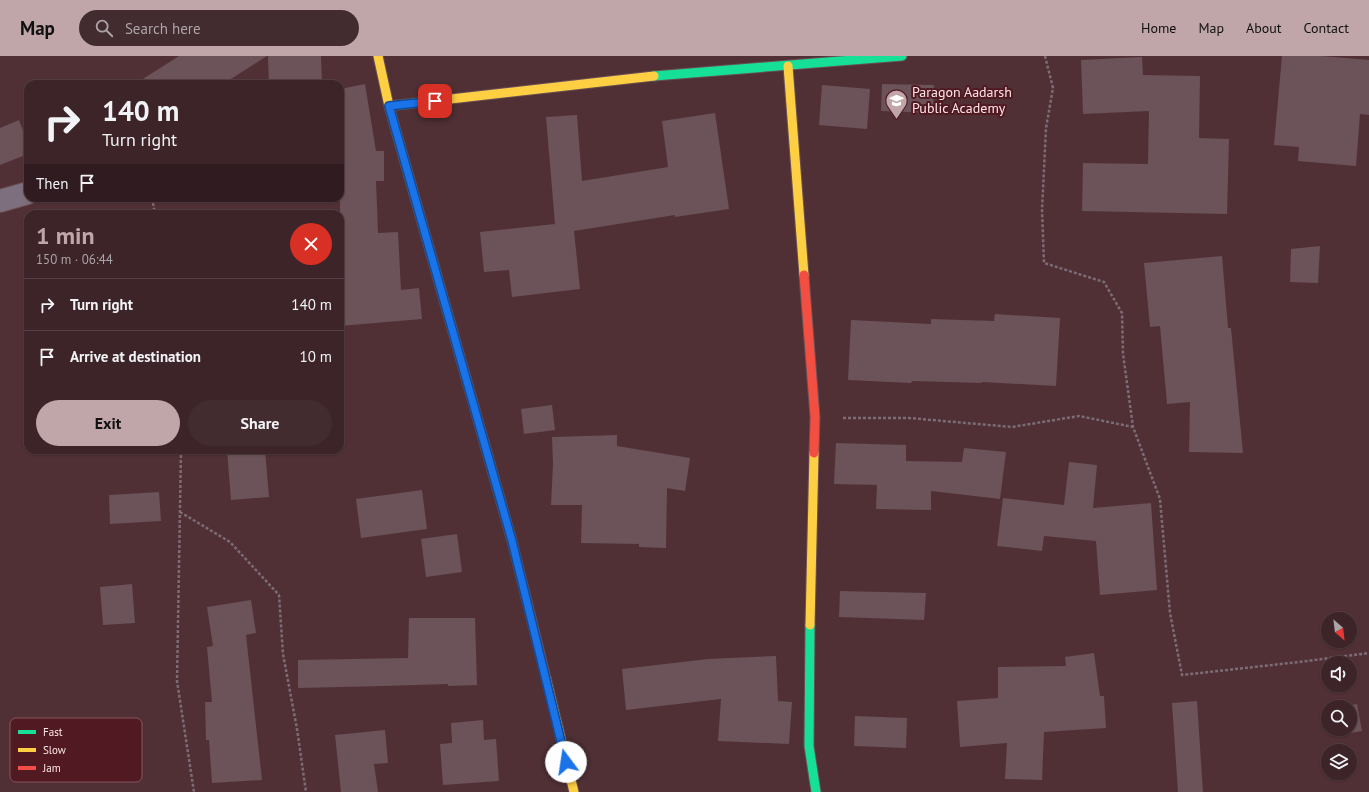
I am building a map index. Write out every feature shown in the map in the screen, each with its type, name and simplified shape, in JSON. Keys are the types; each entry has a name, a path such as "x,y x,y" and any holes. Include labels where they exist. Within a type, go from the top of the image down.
{"street":[{"path":"378,56 389,106 512,541 574,792"},
{"path":"389,106 680,73 788,66 902,56"},
{"path":"788,66 815,417 810,577 809,746 816,792"},
{"path":"0,201 24,194"}],"path":[{"path":"1046,56 1053,88 1046,128 1042,210 1044,263 1104,282 1122,313 1123,354 1133,427 1160,499 1170,613 1182,675 1369,653"},
{"path":"815,417 910,418 1012,426 1079,416 1133,427"},
{"path":"181,454 177,681 194,792"},
{"path":"180,512 230,542 279,595 283,654 297,729 306,792"}],"building":[{"path":"179,56 267,56 229,80 141,80"},
{"path":"268,56 321,56 322,80 269,80"},
{"path":"1282,56 1321,56 1369,60 1369,115 1360,114 1356,166 1298,161 1299,147 1274,145"},
{"path":"1142,57 1143,75 1200,76 1199,138 1229,139 1227,214 1082,211 1083,163 1148,164 1149,111 1083,114 1081,60"},
{"path":"365,84 376,151 384,151 384,181 376,181 378,233 398,232 401,290 419,288 422,319 344,326 344,210 340,210 340,202 344,202 344,88"},
{"path":"882,84 934,85 933,113 881,111"},
{"path":"822,85 870,89 867,129 819,125"},
{"path":"715,113 729,209 675,217 675,215 574,231 580,289 512,297 509,270 484,272 480,232 555,224 546,117 577,115 582,181 668,167 662,121"},
{"path":"19,120 24,133 24,156 0,165 0,128"},
{"path":"1320,246 1318,283 1290,282 1291,249"},
{"path":"1222,256 1228,328 1231,328 1243,453 1189,452 1190,402 1167,404 1160,326 1150,327 1144,263"},
{"path":"995,314 1060,318 1056,386 982,382 912,381 911,383 848,380 851,320 931,324 931,319 994,321"},
{"path":"552,405 555,430 524,434 521,409"},
{"path":"617,435 617,446 690,458 685,491 667,488 666,548 639,547 639,544 581,543 582,505 551,505 553,464 552,437"},
{"path":"836,443 906,445 906,461 962,462 964,448 1006,452 1000,499 931,491 931,510 876,509 877,485 834,484"},
{"path":"227,454 265,454 269,497 231,500"},
{"path":"1069,462 1097,465 1093,508 1151,503 1157,590 1100,595 1096,541 1044,536 1042,551 997,546 1003,498 1064,505"},
{"path":"422,490 427,529 361,538 356,499"},
{"path":"159,492 161,521 110,524 109,495"},
{"path":"457,534 462,572 426,577 421,539"},
{"path":"132,584 135,623 103,625 100,587"},
{"path":"840,591 926,593 924,620 839,617"},
{"path":"251,600 256,633 246,635 262,780 212,783 209,740 206,740 205,702 212,702 207,647 213,646 207,607"},
{"path":"409,618 475,618 477,685 448,686 448,684 298,688 298,660 408,658"},
{"path":"1094,653 1100,696 1104,696 1106,728 1044,732 1042,780 1005,779 1007,743 960,747 957,701 998,698 998,667 1066,666 1065,657"},
{"path":"776,656 778,701 792,702 789,744 718,741 721,699 626,710 622,669 708,659"},
{"path":"1197,701 1203,792 1178,792 1172,703"},
{"path":"1357,704 1362,731 1357,732"},
{"path":"855,716 907,718 906,748 854,746"},
{"path":"483,720 484,740 496,739 499,781 443,785 440,744 452,743 451,723"},
{"path":"385,730 388,763 374,764 378,792 341,792 335,735"}],"traffic: fast":[{"path":"654,76 902,56"},
{"path":"810,625 809,746 816,792"}],"traffic: slow":[{"path":"378,56 389,106 466,378"},
{"path":"788,66 804,275"},
{"path":"389,106 654,76"},
{"path":"810,625 814,453"},
{"path":"546,678 574,792"}],"traffic: jam":[{"path":"804,275 815,417 814,453"},
{"path":"466,378 512,541 546,678"}],"place":[{"name":"Paragon Aadarsh Public Academy","path":"896,120"}],"route":[{"path":"435,101 389,106 512,541 566,762"}]}
